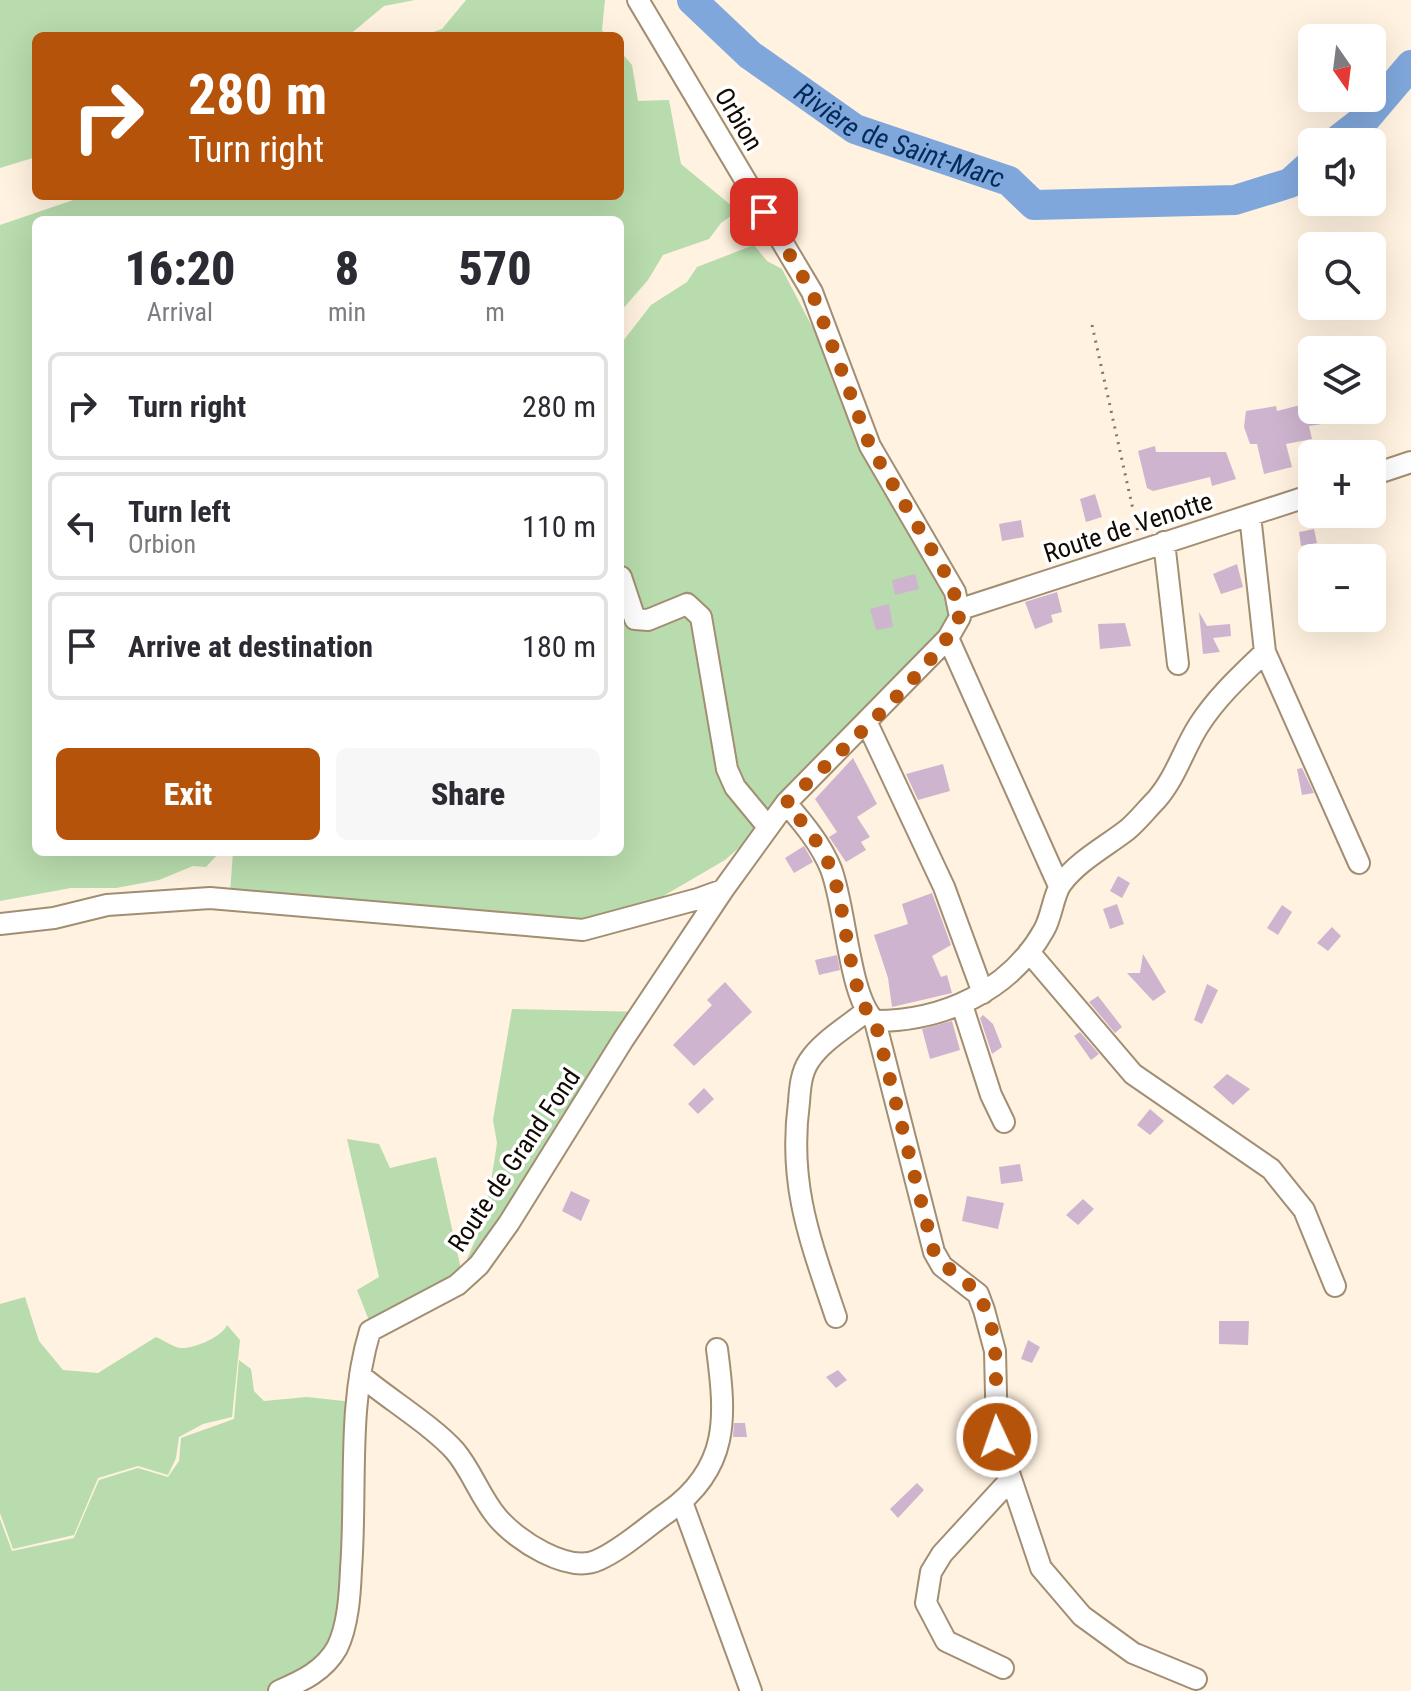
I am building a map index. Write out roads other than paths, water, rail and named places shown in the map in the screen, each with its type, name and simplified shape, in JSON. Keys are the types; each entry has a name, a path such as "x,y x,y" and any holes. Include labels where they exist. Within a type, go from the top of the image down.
{"street":[{"name":"Orbion","path":"638,0 812,292 870,446 943,569 961,609"},
{"path":"1386,470 1411,462"},
{"name":"Route de Venotte","path":"961,609 1298,500"},
{"path":"1250,515 1265,652 1359,863"},
{"path":"1164,542 1178,664"},
{"path":"624,586 635,619 648,620 687,604 701,617 727,769 735,787 768,827"},
{"name":"Route de Grand Fond","path":"279,1691 323,1667 338,1646 349,1599 360,1375 370,1331 457,1285 479,1265 677,955 768,827 786,803 948,638 961,609"},
{"path":"948,638 1059,886"},
{"path":"836,1317 801,1214 796,1178 796,1118 807,1063 817,1051 870,1017 940,1013 962,1005 983,993 1029,952 1054,911 1059,886 1091,855 1129,828 1160,795 1183,760 1198,727 1224,691 1265,652"},
{"path":"867,723 944,887 983,993"},
{"path":"786,803 814,838 831,868 934,1252 942,1266 978,1294 984,1310 995,1351 997,1437 1041,1568 1082,1616 1133,1653 1196,1679"},
{"path":"0,924 107,905 210,898 583,930 723,890"},
{"path":"1029,952 1133,1074 1271,1169 1304,1210 1335,1286"},
{"path":"962,1005 986,1083 1004,1122"},
{"path":"360,1375 445,1441 497,1517 525,1544 548,1555 581,1563 597,1561 682,1502 704,1479 718,1451 724,1404 717,1349"},
{"path":"1003,1668 946,1641 926,1603 931,1572 942,1554 1010,1480"},
{"path":"682,1502 751,1691"}],"waterway":[{"name":"Rivière de Saint-Marc","path":"692,0 750,55 855,129 1009,181 1034,205 1235,200 1290,183 1298,176"},
{"name":"Rivière de Saint-Marc","path":"1353,128 1366,118 1411,65"}]}
